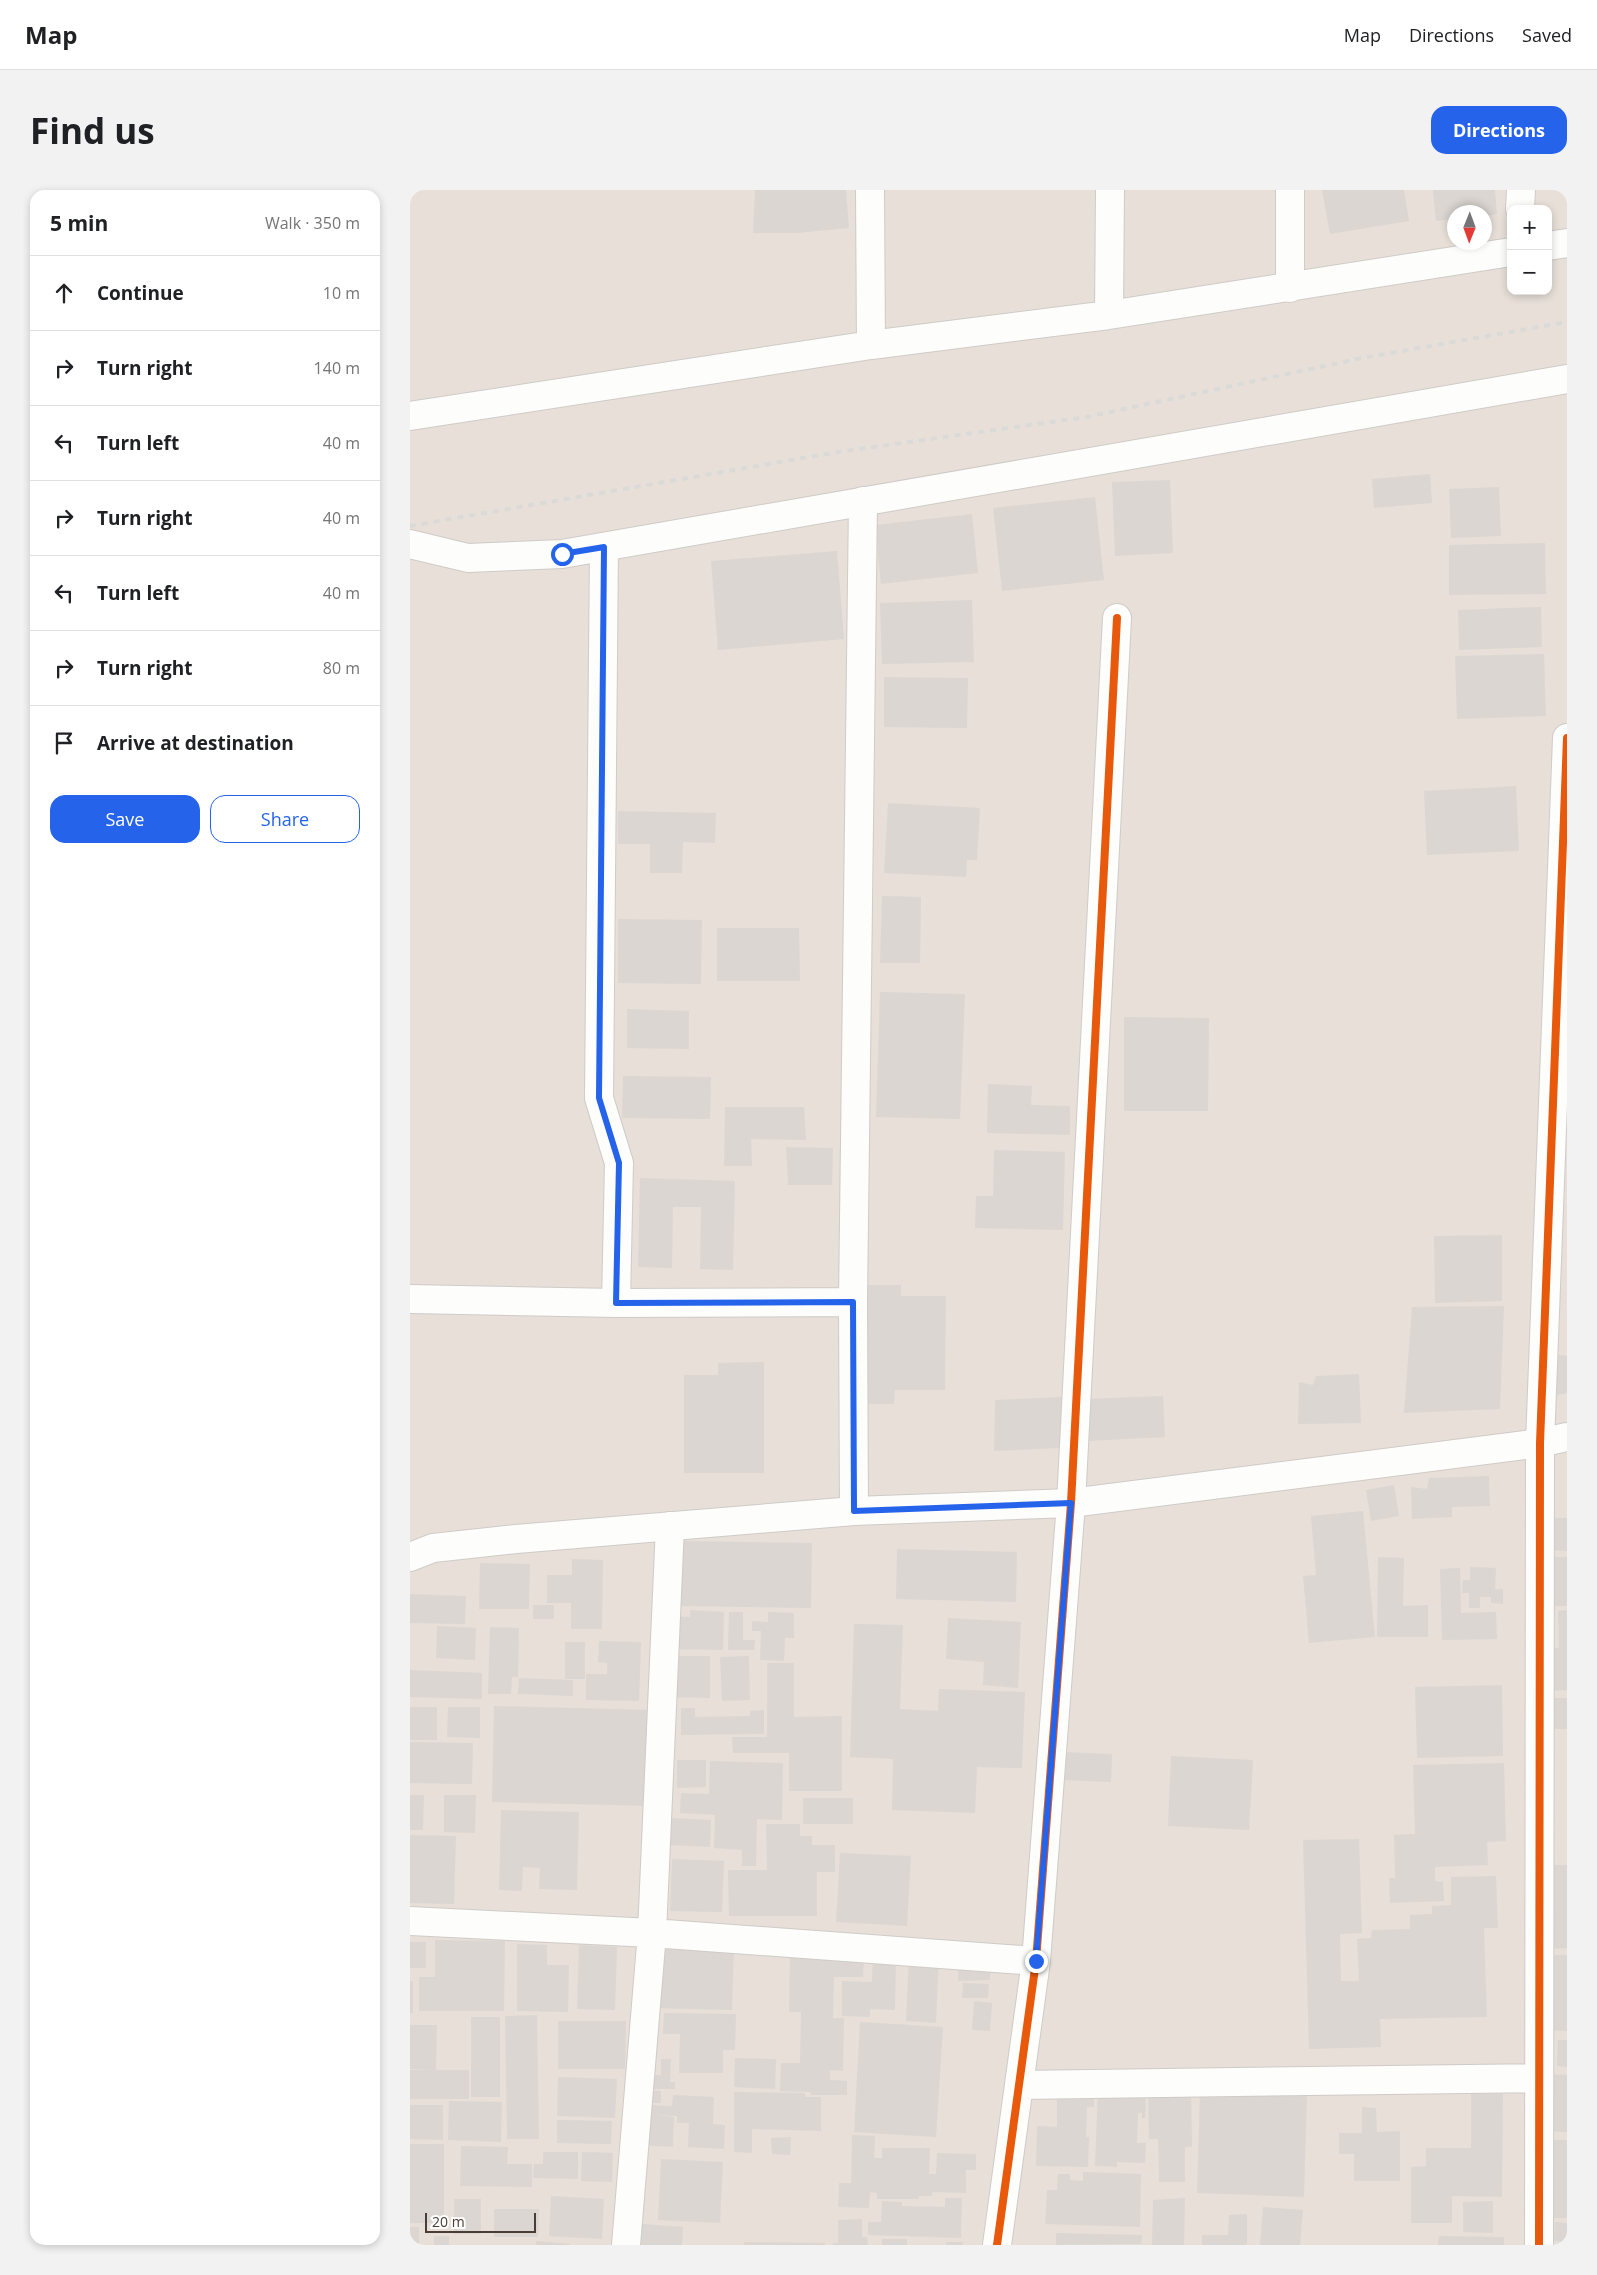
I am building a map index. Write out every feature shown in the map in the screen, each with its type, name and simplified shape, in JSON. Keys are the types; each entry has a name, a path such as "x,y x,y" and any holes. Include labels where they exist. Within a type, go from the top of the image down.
{"street":[{"path":"870,190 871,345"},
{"path":"1109,315 1110,190"},
{"path":"1290,190 1290,288"},
{"path":"1520,205 1521,190"},
{"path":"1552,245 1567,243"},
{"path":"410,416 871,345 1109,315 1507,253"},
{"path":"410,544 468,558 562,554 1567,379"},
{"path":"854,1511 853,1302 863,501"},
{"path":"604,547 599,1098 619,1163 616,1303"},
{"path":"997,2245 1036,1961 1071,1503 1117,618"},
{"path":"1539,2245 1540,1443 1567,738"},
{"path":"410,1299 616,1303 853,1302"},
{"path":"410,1557 433,1548 670,1526 854,1511 1071,1503 1540,1443 1567,1437"},
{"path":"626,2245 652,1933 670,1526"},
{"path":"410,1921 652,1933 1036,1961"},
{"path":"1019,2085 1539,2078"}],"shaded area":[{"path":"410,190 1567,190 1567,2245 410,2245"}],"building":[{"path":"755,190 846,190 849,228 796,233 753,233"},
{"path":"1322,190 1404,190 1409,221 1330,234"},
{"path":"1433,190 1495,190 1497,214 1492,215 1492,205 1447,205 1447,220 1436,221"},
{"path":"1430,474 1432,503 1374,508 1372,479"},
{"path":"1170,480 1173,553 1115,556 1112,482"},
{"path":"1499,487 1501,536 1451,538 1449,489"},
{"path":"1095,497 1104,580 1002,591 993,508"},
{"path":"972,514 978,573 881,584 875,525"},
{"path":"1545,543 1546,594 1449,595 1449,545"},
{"path":"837,551 844,639 718,650 711,561"},
{"path":"972,600 974,662 882,664 880,603"},
{"path":"1541,607 1542,647 1459,650 1458,610"},
{"path":"1544,654 1546,716 1457,719 1455,656"},
{"path":"884,677 968,678 967,728 884,727"},
{"path":"1516,786 1519,851 1427,855 1424,791"},
{"path":"888,803 980,808 977,860 967,860 966,877 884,873"},
{"path":"618,811 716,813 715,843 683,842 682,873 650,873 650,844 618,844"},
{"path":"882,896 921,897 920,963 880,963"},
{"path":"618,919 702,920 701,984 618,983"},
{"path":"717,928 799,928 800,981 717,981"},
{"path":"880,992 965,994 960,1119 876,1117"},
{"path":"627,1009 689,1011 689,1049 627,1048"},
{"path":"1124,1017 1209,1018 1208,1111 1124,1111"},
{"path":"623,1076 711,1077 710,1119 622,1118"},
{"path":"988,1084 1032,1086 1031,1105 1070,1106 1070,1135 987,1133"},
{"path":"725,1107 804,1107 806,1140 751,1139 752,1166 724,1166"},
{"path":"786,1147 833,1148 832,1185 788,1185"},
{"path":"994,1150 1065,1152 1063,1230 975,1228 976,1196 993,1196"},
{"path":"640,1178 735,1181 733,1270 700,1269 701,1207 673,1207 672,1268 638,1267"},
{"path":"1502,1235 1502,1301 1435,1303 1434,1236"},
{"path":"865,1285 901,1285 901,1296 946,1296 945,1390 895,1390 894,1404 864,1404"},
{"path":"1504,1306 1500,1409 1404,1413 1412,1307"},
{"path":"1553,1354 1567,1356 1567,1393 1552,1396"},
{"path":"764,1362 764,1473 684,1473 684,1375 718,1375 718,1363"},
{"path":"1359,1374 1361,1423 1298,1424 1299,1382 1313,1385 1316,1376"},
{"path":"1163,1396 1165,1437 1087,1441 1085,1399"},
{"path":"1062,1397 1060,1448 994,1451 995,1400"},
{"path":"1489,1476 1490,1506 1452,1507 1452,1517 1412,1519 1411,1487 1427,1489 1429,1478"},
{"path":"1394,1485 1399,1516 1371,1521 1366,1490"},
{"path":"1363,1511 1375,1637 1309,1643 1303,1576 1316,1575 1311,1516"},
{"path":"1548,1518 1567,1518 1567,1551 1547,1550"},
{"path":"680,1541 812,1543 811,1608 679,1606"},
{"path":"897,1549 1017,1552 1016,1602 896,1599"},
{"path":"1378,1557 1404,1558 1403,1606 1428,1605 1428,1637 1377,1637"},
{"path":"1551,1557 1567,1557 1567,1606 1551,1606"},
{"path":"572,1559 603,1560 602,1629 571,1629 571,1603 547,1603 547,1575 572,1575"},
{"path":"480,1563 530,1564 529,1609 479,1609"},
{"path":"1470,1567 1496,1568 1495,1589 1503,1589 1503,1604 1491,1603 1491,1597 1480,1597 1480,1608 1469,1608 1469,1593 1462,1593 1463,1580 1470,1580"},
{"path":"1460,1568 1461,1613 1496,1612 1497,1639 1442,1640 1440,1569"},
{"path":"410,1594 466,1596 465,1624 410,1623"},
{"path":"533,1605 554,1605 554,1619 533,1619"},
{"path":"690,1610 724,1612 723,1650 668,1649 669,1616 690,1617"},
{"path":"1567,1610 1567,1690 1548,1691 1547,1648 1559,1648 1558,1611"},
{"path":"729,1612 743,1612 743,1640 755,1640 754,1650 728,1650"},
{"path":"768,1612 794,1613 794,1638 785,1638 784,1661 760,1660 761,1631 752,1631 752,1621 768,1622"},
{"path":"948,1618 1021,1622 1018,1688 983,1685 984,1662 946,1659"},
{"path":"854,1624 903,1625 900,1709 938,1711 939,1689 1025,1692 1022,1768 977,1767 975,1813 892,1810 893,1759 850,1757"},
{"path":"437,1626 476,1628 475,1660 436,1658"},
{"path":"490,1627 519,1628 518,1677 512,1677 511,1694 488,1694"},
{"path":"599,1641 641,1642 639,1701 586,1700 586,1674 607,1674 607,1663 598,1662"},
{"path":"565,1642 585,1642 585,1679 565,1679"},
{"path":"670,1656 710,1656 710,1698 671,1697"},
{"path":"749,1656 750,1700 722,1701 720,1657"},
{"path":"767,1663 794,1663 794,1717 842,1716 842,1791 789,1791 789,1753 733,1753 732,1737 767,1737"},
{"path":"410,1670 482,1673 482,1699 410,1697"},
{"path":"519,1678 573,1680 573,1696 518,1694"},
{"path":"1502,1685 1503,1756 1417,1758 1415,1687"},
{"path":"1547,1698 1567,1698 1567,1729 1547,1729"},
{"path":"494,1706 652,1710 650,1806 492,1802"},
{"path":"410,1707 437,1707 437,1740 410,1740"},
{"path":"448,1707 480,1707 480,1738 447,1737"},
{"path":"681,1708 695,1708 695,1717 750,1716 750,1711 764,1710 764,1734 681,1735"},
{"path":"410,1742 473,1743 472,1784 410,1783"},
{"path":"1064,1752 1112,1754 1111,1782 1063,1780"},
{"path":"1171,1756 1253,1760 1249,1830 1168,1826"},
{"path":"677,1760 706,1760 706,1787 677,1788"},
{"path":"710,1761 783,1763 782,1820 757,1819 756,1866 742,1866 742,1850 714,1848 715,1815 680,1813 681,1793 709,1794"},
{"path":"1504,1763 1506,1841 1487,1842 1488,1865 1435,1867 1435,1881 1443,1882 1444,1901 1390,1903 1389,1878 1395,1878 1394,1835 1415,1834 1413,1765"},
{"path":"410,1795 424,1795 423,1830 410,1830"},
{"path":"444,1795 476,1795 475,1833 444,1832"},
{"path":"803,1798 853,1798 853,1824 803,1824"},
{"path":"501,1810 579,1812 577,1890 539,1889 540,1868 523,1867 522,1891 499,1890"},
{"path":"670,1818 711,1820 710,1847 669,1845"},
{"path":"766,1824 800,1824 800,1836 812,1836 812,1845 835,1845 835,1872 817,1872 817,1916 729,1916 728,1870 767,1870"},
{"path":"410,1835 456,1836 454,1904 410,1903"},
{"path":"1359,1839 1362,1933 1340,1934 1341,1981 1359,1981 1357,1939 1371,1938 1372,1930 1410,1929 1410,1915 1432,1914 1432,1906 1451,1905 1451,1877 1496,1876 1498,1928 1484,1928 1487,2017 1380,2019 1381,2047 1309,2049 1303,1840"},
{"path":"840,1853 911,1856 907,1926 836,1922"},
{"path":"672,1859 724,1861 722,1912 670,1911"},
{"path":"1547,1865 1567,1865 1567,1948 1548,1949"},
{"path":"435,1940 505,1941 504,2011 419,2011 419,1977 435,1977"},
{"path":"410,1942 426,1942 426,1968 410,1968"},
{"path":"517,1944 547,1945 547,1965 569,1965 568,2012 517,2011"},
{"path":"654,1944 734,1947 732,2010 653,2008"},
{"path":"579,1945 617,1947 615,2010 577,2009"},
{"path":"790,1953 864,1954 863,1977 834,1977 833,2018 844,2018 843,2071 830,2070 830,2080 847,2081 847,2095 811,2095 811,2092 780,2091 781,2063 800,2063 801,2012 789,2012"},
{"path":"873,1953 896,1954 895,2010 870,2009 870,2017 842,2016 842,1981 872,1982"},
{"path":"909,1955 939,1957 936,2023 906,2021"},
{"path":"1548,1955 1567,1955 1567,2031 1546,2030"},
{"path":"958,1962 990,1962 990,1980 958,1981"},
{"path":"410,1981 413,1981 413,2013 410,2013"},
{"path":"963,1983 989,1984 988,1998 962,1998"},
{"path":"974,2001 992,2003 990,2031 972,2030"},
{"path":"664,2013 736,2014 735,2050 723,2050 723,2073 679,2073 680,2034 663,2034"},
{"path":"537,2015 539,2139 507,2139 505,2016"},
{"path":"471,2017 500,2017 500,2097 471,2097"},
{"path":"558,2021 626,2021 625,2069 558,2069"},
{"path":"860,2022 943,2027 936,2137 854,2132"},
{"path":"410,2025 437,2025 436,2070 469,2070 469,2099 410,2099 410,2070 432,2070 410,2069"},
{"path":"1558,2040 1567,2040 1567,2067 1557,2066"},
{"path":"735,2058 776,2059 775,2089 734,2087"},
{"path":"661,2059 671,2059 670,2082 675,2082 675,2089 654,2089 654,2075 661,2075"},
{"path":"1546,2074 1567,2075 1567,2132 1545,2131"},
{"path":"558,2077 617,2079 615,2118 557,2116"},
{"path":"1098,2087 1146,2088 1145,2118 1142,2118 1142,2113 1138,2113 1137,2143 1146,2143 1145,2163 1117,2162 1117,2167 1095,2166"},
{"path":"1191,2088 1192,2147 1185,2147 1185,2182 1159,2182 1158,2139 1149,2139 1148,2089"},
{"path":"1057,2089 1094,2090 1094,2107 1087,2107 1088,2167 1036,2166 1037,2126 1057,2127"},
{"path":"643,2090 661,2091 661,2103 643,2103"},
{"path":"734,2092 805,2093 805,2097 821,2097 821,2131 752,2129 752,2153 734,2152"},
{"path":"1200,2092 1307,2095 1304,2197 1197,2193"},
{"path":"1471,2094 1503,2094 1502,2197 1452,2196 1452,2223 1411,2223 1411,2167 1426,2166 1426,2148 1471,2148"},
{"path":"673,2095 714,2097 713,2124 725,2125 724,2149 688,2147 689,2123 677,2123 677,2116 655,2115 674,2117 673,2147 637,2145 639,2115 651,2116 651,2105 672,2106"},
{"path":"449,2101 502,2102 501,2142 448,2140"},
{"path":"410,2105 443,2105 443,2140 410,2139"},
{"path":"1362,2107 1376,2108 1377,2132 1400,2131 1400,2181 1354,2181 1354,2154 1339,2154 1339,2133 1362,2133"},
{"path":"557,2120 612,2121 611,2144 557,2143"},
{"path":"852,2135 875,2136 874,2158 882,2158 882,2148 930,2148 929,2174 936,2174 937,2153 976,2154 976,2170 966,2170 966,2193 932,2192 932,2196 919,2196 919,2199 877,2199 877,2193 870,2192 869,2208 838,2207 839,2183 851,2183"},
{"path":"791,2137 790,2155 772,2154 771,2138"},
{"path":"1546,2140 1567,2140 1567,2218 1546,2218"},
{"path":"410,2144 444,2144 444,2223 410,2223"},
{"path":"461,2146 508,2147 507,2164 532,2164 532,2187 460,2186"},
{"path":"543,2152 578,2152 578,2179 533,2178 534,2164 543,2164"},
{"path":"582,2152 613,2153 612,2182 581,2181"},
{"path":"661,2159 723,2162 720,2223 658,2220"},
{"path":"1083,2172 1141,2174 1140,2227 1045,2224 1047,2190 1057,2190 1058,2174 1070,2174 1070,2180 1083,2181"},
{"path":"551,2196 604,2199 602,2239 549,2236"},
{"path":"945,2198 962,2198 961,2238 868,2235 868,2222 881,2222 882,2201 902,2202 902,2206 945,2207"},
{"path":"1185,2198 1184,2245 1152,2245 1153,2200"},
{"path":"454,2199 481,2199 481,2234 454,2234"},
{"path":"1493,2201 1493,2233 1463,2232 1463,2202"},
{"path":"1263,2207 1303,2210 1300,2245 1260,2245"},
{"path":"494,2209 539,2209 538,2237 494,2237"},
{"path":"1247,2214 1247,2245 1202,2245 1202,2235 1228,2235 1229,2215"},
{"path":"862,2219 862,2237 867,2237 868,2245 833,2245 833,2243 838,2243 838,2220"},
{"path":"1555,2222 1567,2223 1567,2242 1554,2241"},
{"path":"642,2224 683,2227 682,2245 641,2245"},
{"path":"410,2227 419,2227 419,2245 410,2245"},
{"path":"1056,2233 1142,2235 1141,2244 1056,2245"},
{"path":"434,2236 449,2236 449,2245 434,2245"},
{"path":"1439,2236 1504,2237 1504,2245 1438,2245"},
{"path":"882,2239 907,2239 907,2245 882,2245"},
{"path":"536,2241 570,2244 570,2245 536,2245"},
{"path":"744,2242 825,2243 825,2245 744,2245"},
{"path":"946,2242 963,2242 963,2245 946,2245"}],"railway":[{"path":"410,526 838,452 1087,417 1362,358 1567,322"}],"cycle path":[{"path":"997,2245 1036,1961 1071,1503 1117,618"},
{"path":"1539,2245 1540,1443 1567,738"}],"route":[{"path":"562,554 604,547 599,1098 619,1163 616,1303 853,1302 854,1511 1071,1503 1036,1961"}]}
